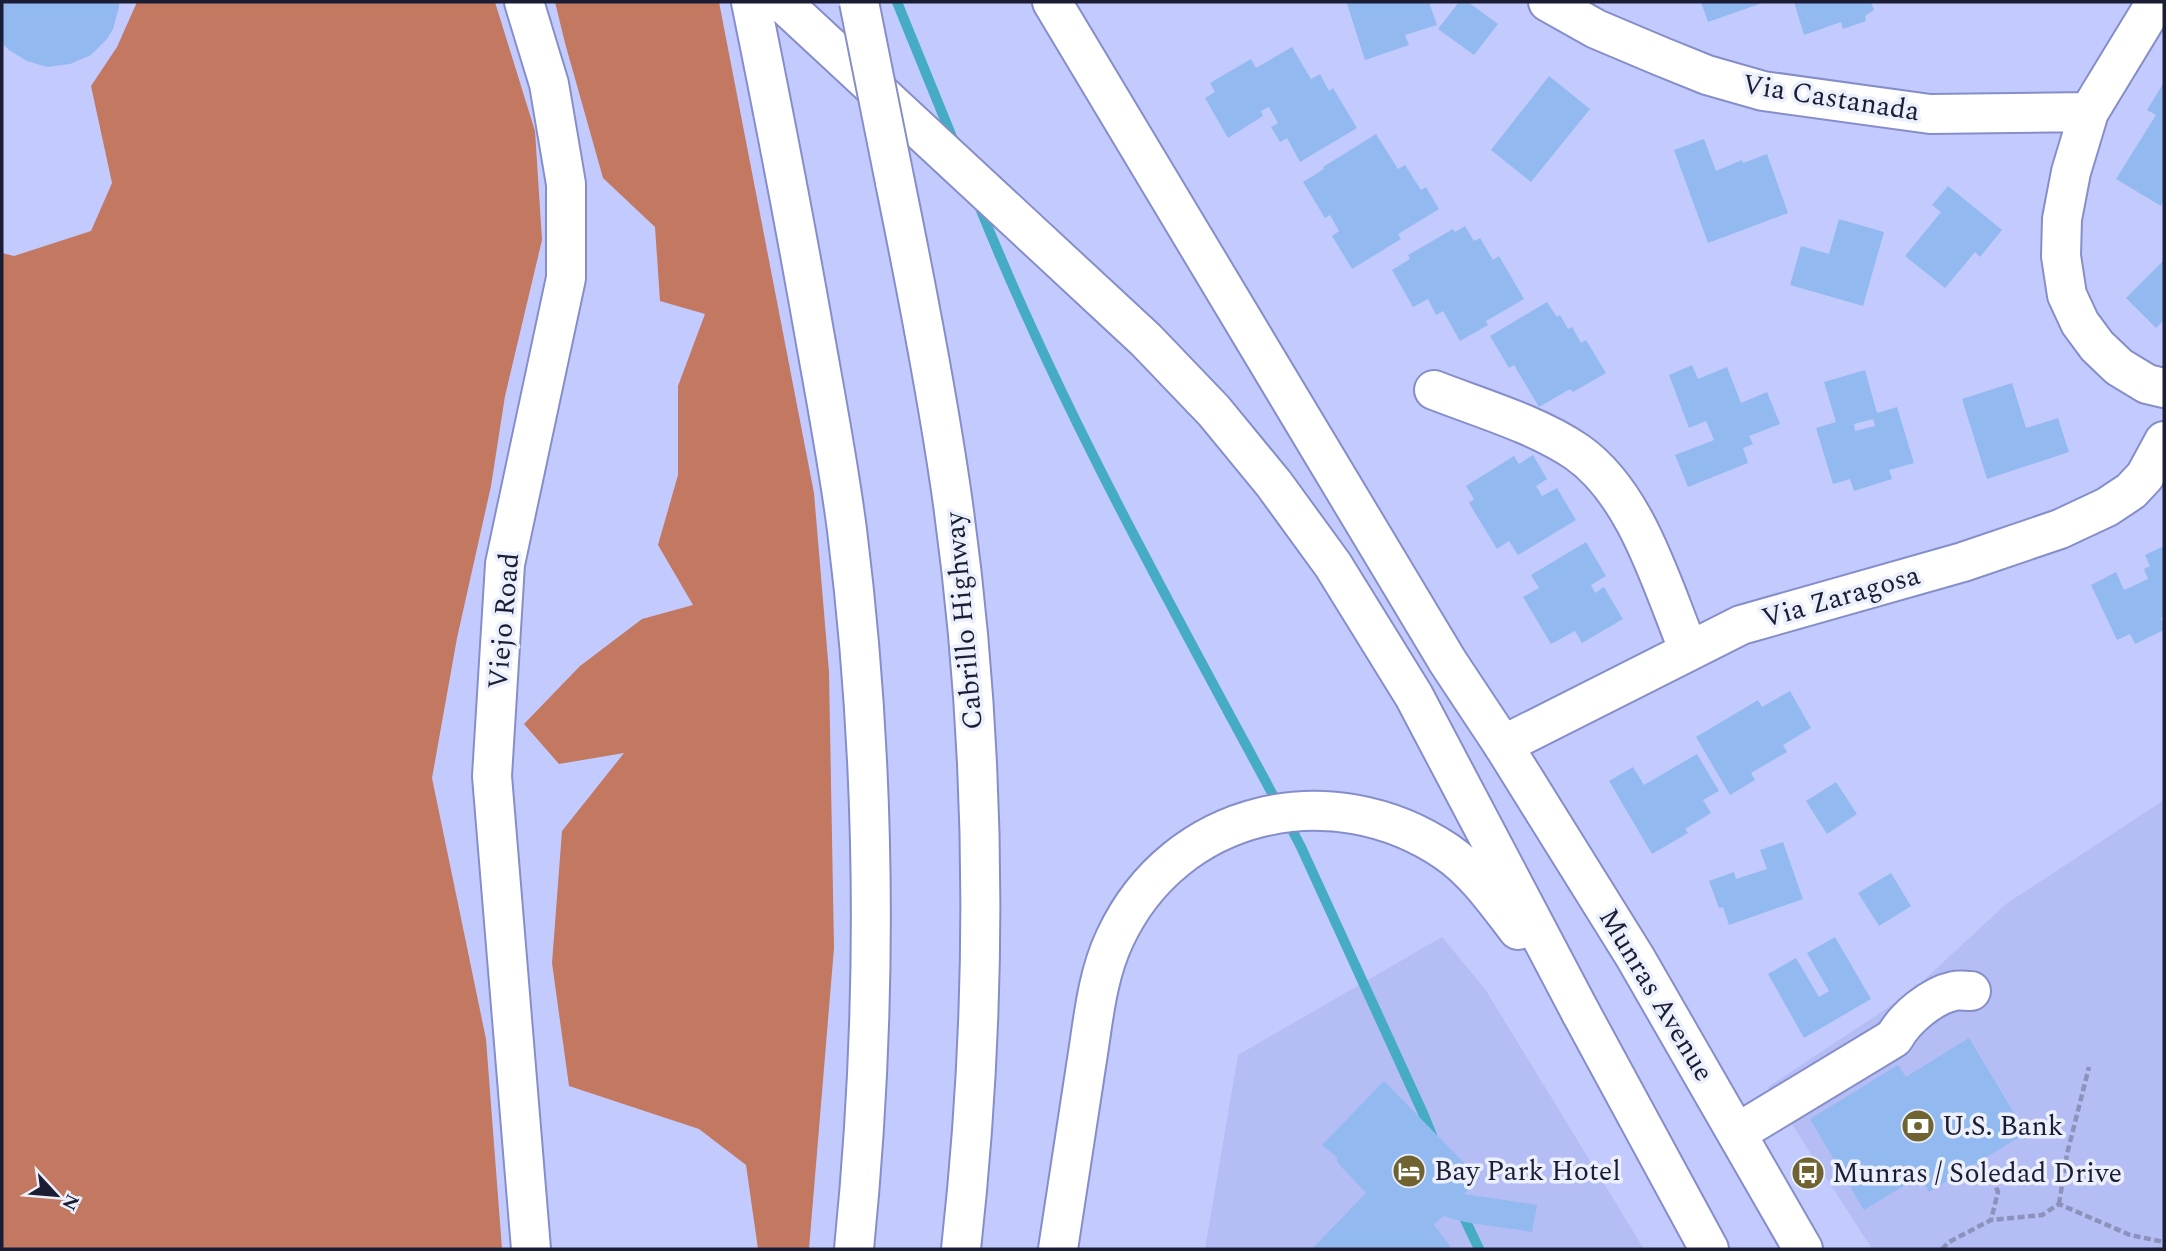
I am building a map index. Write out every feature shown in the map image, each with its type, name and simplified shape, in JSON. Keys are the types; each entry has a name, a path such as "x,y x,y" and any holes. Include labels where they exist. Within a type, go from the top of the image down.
{"main road":[{"name":"Viejo Road","path":"524,2 550,84 566,184 566,278 505,564 492,776 531,1249"},
{"path":"751,2 836,457 847,528 862,674 870,820 871,968 865,1119 854,1249"},
{"path":"782,2 1146,340 1214,411 1274,484 1333,565 1400,672 1709,1249"},
{"name":"Cabrillo Highway","path":"859,2 923,324 951,491 962,579 973,713 979,863 979,1013 961,1249"},
{"name":"Munras Avenue","path":"1052,2 1448,662 1636,957 1803,1249"},
{"name":"Via Castanada","path":"1548,2 1596,29 1660,56 1707,75 1763,92 1930,114 2090,112"},
{"path":"2156,2 2090,112 2071,172 2062,219 2061,256 2067,295 2080,324 2096,346 2119,367 2147,384 2164,388"},
{"path":"1434,390 1546,434 1578,453 1601,474 1635,520 1689,652"},
{"name":"Via Zaragosa","path":"1503,745 1741,625 1963,562 2060,529 2107,507 2131,491 2145,476 2164,442"},
{"path":"1058,1249 1096,1007 1107,959 1125,918 1153,881 1171,863 1213,836 1255,818 1297,810 1366,815 1409,831 1450,854 1467,869 1498,904 1581,1013"},
{"path":"1737,1133 1894,1038"}],"path":[{"path":"1942,1249 1991,1220 2042,1215 2059,1204 2067,1154 2089,1068"},
{"path":"1983,1159 1998,1192 1991,1220"},
{"path":"2059,1204 2130,1235 2164,1242"}],"shaded area":[{"path":"137,2 495,2 535,131 542,240 505,396 491,486 457,638 432,778 486,1039 502,1249 2,1249 2,253 14,256 91,231 112,183 91,86 117,47"},
{"path":"555,2 719,2 814,493 829,672 834,948 809,1249 758,1249 746,1165 699,1129 569,1086 552,963 562,831 624,753 559,764 524,724 580,666 642,619 693,605 658,545 678,475 678,386 705,314 660,301 655,227 603,178"},
{"path":"2164,800 2164,1249 1872,1249 1768,1087 1910,993 2006,904"},
{"path":"1442,937 1485,989 1644,1249 1205,1249 1238,1055"}],"building":[{"path":"2,2 119,2 119,7 113,29 91,55 70,64 47,67 27,61 2,43"},
{"path":"1429,2 1437,25 1405,35 1409,45 1365,60 1347,4"},
{"path":"1459,2 1468,2 1498,24 1474,55 1438,29"},
{"path":"1701,2 1765,2 1708,22"},
{"path":"1794,2 1871,2 1874,10 1865,16 1866,21 1843,29 1841,22 1804,35"},
{"path":"1292,47 1311,79 1320,74 1329,91 1333,88 1357,128 1300,162 1287,138 1280,142 1271,127 1278,123 1269,107 1261,111 1263,116 1228,138 1205,98 1215,92 1210,83 1251,59 1256,68"},
{"path":"1549,76 1590,109 1531,182 1491,150"},
{"path":"2164,82 2164,200 2161,206 2116,179 2156,115 2147,110"},
{"path":"1376,134 1398,169 1405,165 1421,190 1426,187 1439,209 1398,234 1401,239 1352,269 1332,236 1339,231 1330,215 1325,218 1303,182"},
{"path":"1704,139 1716,171 1742,160 1743,163 1767,154 1788,213 1708,243 1674,150"},
{"path":"1948,186 2002,230 1980,257 1975,252 1945,288 1905,256 1941,212 1932,205"},
{"path":"1839,219 1884,232 1863,306 1790,285 1801,246 1829,254"},
{"path":"1465,226 1474,241 1480,238 1493,260 1499,256 1524,299 1486,321 1488,325 1460,341 1443,311 1436,315 1428,299 1413,307 1392,270 1410,259 1408,255 1453,229 1455,232"},
{"path":"2163,261 2164,320 2156,328 2126,298"},
{"path":"1547,302 1557,317 1560,315 1568,329 1572,327 1581,343 1586,340 1606,373 1539,407 1514,365 1509,368 1490,336"},
{"path":"1692,365 1698,379 1727,367 1741,403 1767,392 1780,424 1749,436 1753,444 1743,448 1748,463 1688,487 1675,455 1714,440 1706,421 1689,428 1669,375"},
{"path":"1865,370 1877,413 1897,407 1914,463 1889,470 1892,479 1854,491 1850,479 1833,484 1816,428 1836,422 1824,382","holes":["1873,419 1875,426 1855,431 1854,424"]},
{"path":"2012,383 2026,428 2058,418 2069,452 1987,479 1962,399"},
{"path":"1533,455 1547,479 1536,486 1542,496 1557,488 1576,520 1518,555 1509,541 1497,549 1469,503 1474,499 1466,486 1514,456 1519,464"},
{"path":"1586,542 1606,576 1591,585 1595,593 1604,587 1623,619 1582,643 1575,631 1551,644 1523,597 1539,588 1531,575"},
{"path":"2164,546 2164,616 2161,618 2164,630 2135,644 2130,634 2117,640 2091,585 2116,572 2124,590 2148,579 2144,569 2150,566 2145,555"},
{"path":"1790,691 1811,728 1783,745 1787,752 1751,773 1755,780 1730,795 1696,737 1758,700 1762,707"},
{"path":"1697,754 1719,791 1703,800 1711,813 1685,829 1688,833 1652,854 1609,781 1633,767 1644,785"},
{"path":"1836,782 1857,814 1827,834 1806,801"},
{"path":"1783,842 1803,899 1729,925 1709,881 1734,872 1736,879 1767,869 1760,850"},
{"path":"1891,873 1911,906 1879,926 1858,893"},
{"path":"1835,937 1871,999 1804,1038 1768,974 1796,958 1819,997 1829,991 1807,953"},
{"name":"U.S. Bank","path":"1969,1038 2026,1133 1929,1192 1920,1176 1864,1210 1810,1119 1898,1065 1906,1077"},
{"name":"Bay Park Hotel","path":"1384,1081 1480,1179 1464,1194 1537,1205 1532,1232 1443,1216 1434,1225 1450,1246 1447,1249 1312,1249 1366,1193 1337,1162 1338,1158 1322,1145"}],"waterway":[{"path":"897,2 954,142"},
{"path":"978,203 1082,434 1280,808"},
{"path":"1288,822 1433,1138"},
{"path":"1460,1209 1479,1249"}],"place":[{"name":"U.S. Bank","path":"1918,1126"},
{"name":"Bay Park Hotel","path":"1409,1171"},
{"name":"Munras / Soledad Drive","path":"1808,1173"}]}
